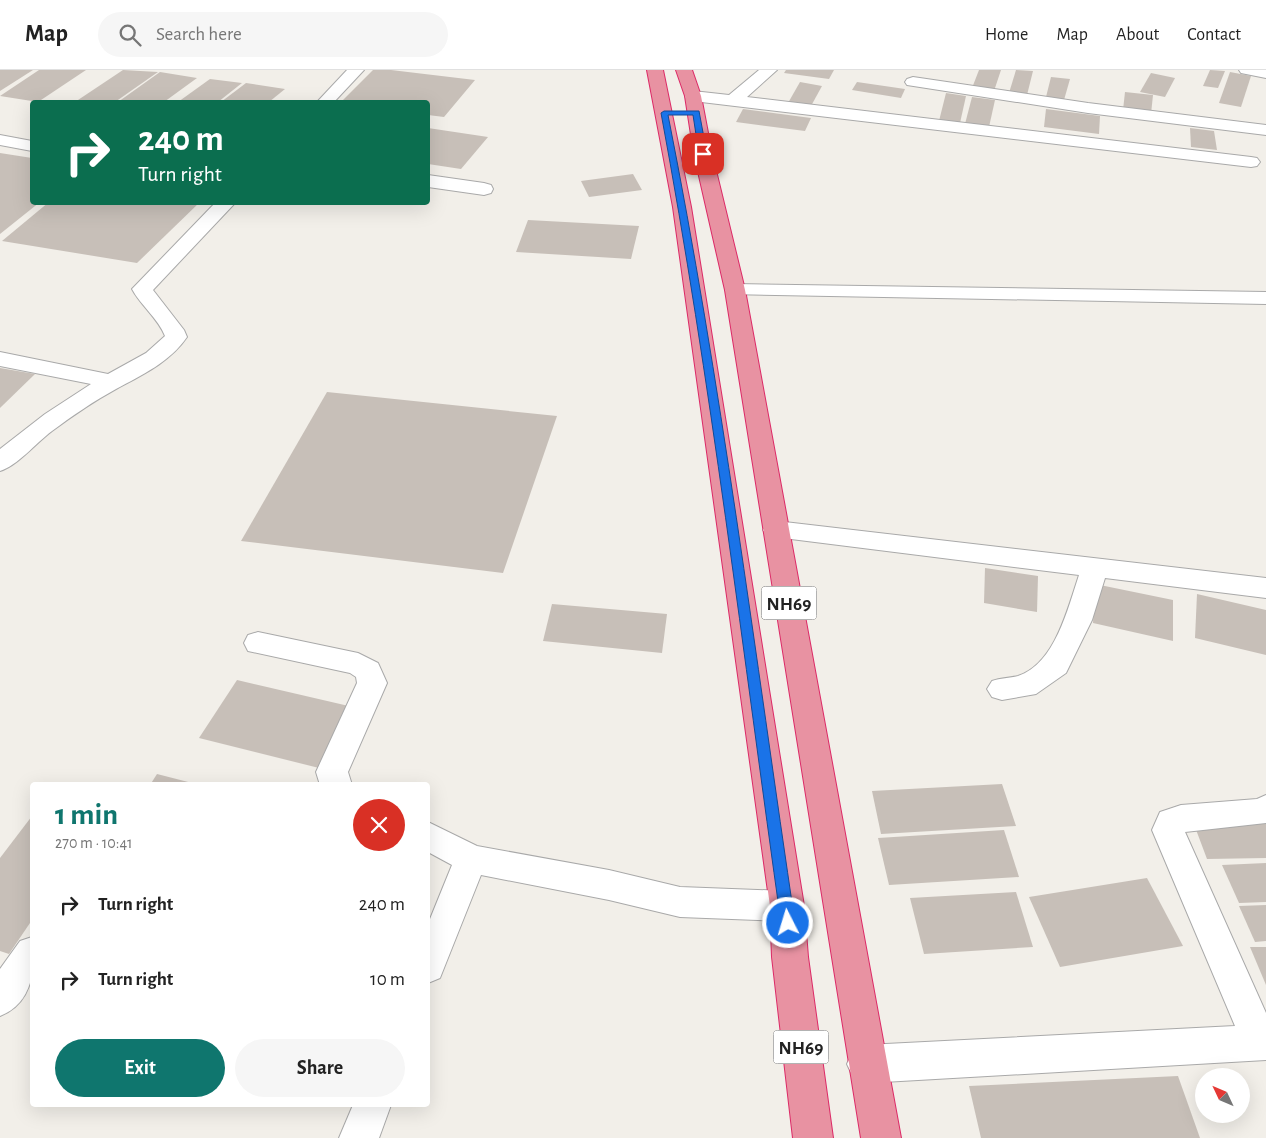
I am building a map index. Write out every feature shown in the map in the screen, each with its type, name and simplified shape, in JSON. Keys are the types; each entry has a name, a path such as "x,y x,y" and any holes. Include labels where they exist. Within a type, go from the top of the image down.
{"highway":[{"name":"NH69","path":"655,70 682,206 787,906 790,956 813,1138"},
{"name":"NH69","path":"684,70 695,105 703,154 735,290 880,1138"},
{"path":"664,113 695,105"}],"street":[{"path":"327,100 356,70"},
{"path":"733,100 769,70"},
{"path":"1247,70 1266,73"},
{"path":"902,118 916,76 1088,108 1266,130"},
{"path":"695,105 733,100 902,118 1251,162"},
{"path":"0,140 30,146"},
{"path":"430,181 484,189"},
{"path":"0,462 21,442 112,382 154,359 166,350 176,337 173,326 147,300 142,290 224,205"},
{"path":"735,290 1266,298"},
{"path":"0,359 112,382"},
{"path":"776,530 1266,588"},
{"path":"1002,690 1026,686 1056,665 1078,620 1095,567"},
{"path":"258,643 358,664 368,671 372,683 332,772 335,782"},
{"path":"866,1064 1263,1042 1168,830 1171,822 1181,818 1259,812 1266,809"},
{"path":"430,837 471,859 609,885 680,902 787,906"},
{"path":"430,961 471,859"},
{"path":"0,999 30,956"},
{"path":"359,1138 371,1107"}],"building":[{"path":"0,70 33,70 0,91"},
{"path":"39,70 86,70 41,100 30,101 0,96"},
{"path":"123,70 158,72 118,100 78,100"},
{"path":"373,70 391,70 475,80 444,117 430,115 430,100 343,100"},
{"path":"786,70 834,70 829,79 784,73"},
{"path":"979,70 1001,70 994,91 972,88"},
{"path":"1016,70 1033,71 1027,95 1009,93"},
{"path":"1210,70 1225,71 1218,88 1203,86"},
{"path":"160,72 197,78 167,100 121,100"},
{"path":"1230,72 1251,76 1241,107 1219,103"},
{"path":"1151,73 1175,78 1165,97 1140,92"},
{"path":"1051,77 1070,79 1064,100 1046,97"},
{"path":"210,79 242,83 221,100 181,100"},
{"path":"800,82 822,86 811,106 788,103"},
{"path":"857,82 905,89 901,98 852,90"},
{"path":"246,83 285,89 271,100 224,100"},
{"path":"1125,92 1153,95 1151,114 1123,110"},
{"path":"946,93 966,96 960,123 939,121"},
{"path":"972,97 995,100 989,127 965,124"},
{"path":"743,109 811,118 805,131 736,122"},
{"path":"1046,109 1100,116 1099,134 1044,127"},
{"path":"430,128 488,137 461,169 430,164"},
{"path":"1190,128 1214,131 1217,150 1191,147"},
{"path":"0,153 30,158 30,205 36,205 0,234"},
{"path":"633,174 642,190 589,197 581,181"},
{"path":"45,205 197,205 137,263 2,241"},
{"path":"528,220 639,226 631,259 516,252"},
{"path":"0,368 35,374 0,408"},
{"path":"327,392 557,416 503,573 241,541"},
{"path":"985,568 1038,576 1037,612 984,603"},
{"path":"1095,584 1173,600 1173,641 1093,623"},
{"path":"1197,594 1266,610 1266,655 1195,638"},
{"path":"552,604 667,614 662,653 543,641"},
{"path":"237,680 353,707 319,768 199,738"},
{"path":"157,774 188,782 152,782"},
{"path":"1002,784 1016,826 881,834 872,791"},
{"path":"1266,817 1266,858 1207,859 1192,819"},
{"path":"30,819 30,923 9,954 0,951 0,858"},
{"path":"1004,830 1019,877 889,885 878,838"},
{"path":"1266,863 1266,902 1239,903 1222,865"},
{"path":"1147,878 1183,946 1060,967 1029,897"},
{"path":"1016,892 1033,947 924,954 910,898"},
{"path":"1266,905 1266,941 1255,942 1239,906"},
{"path":"1250,947 1266,947 1266,985"},
{"path":"1178,1076 1200,1138 981,1138 969,1086"}],"route":[{"path":"703,154 696,113 664,113 682,206 728,506 788,923"}]}
